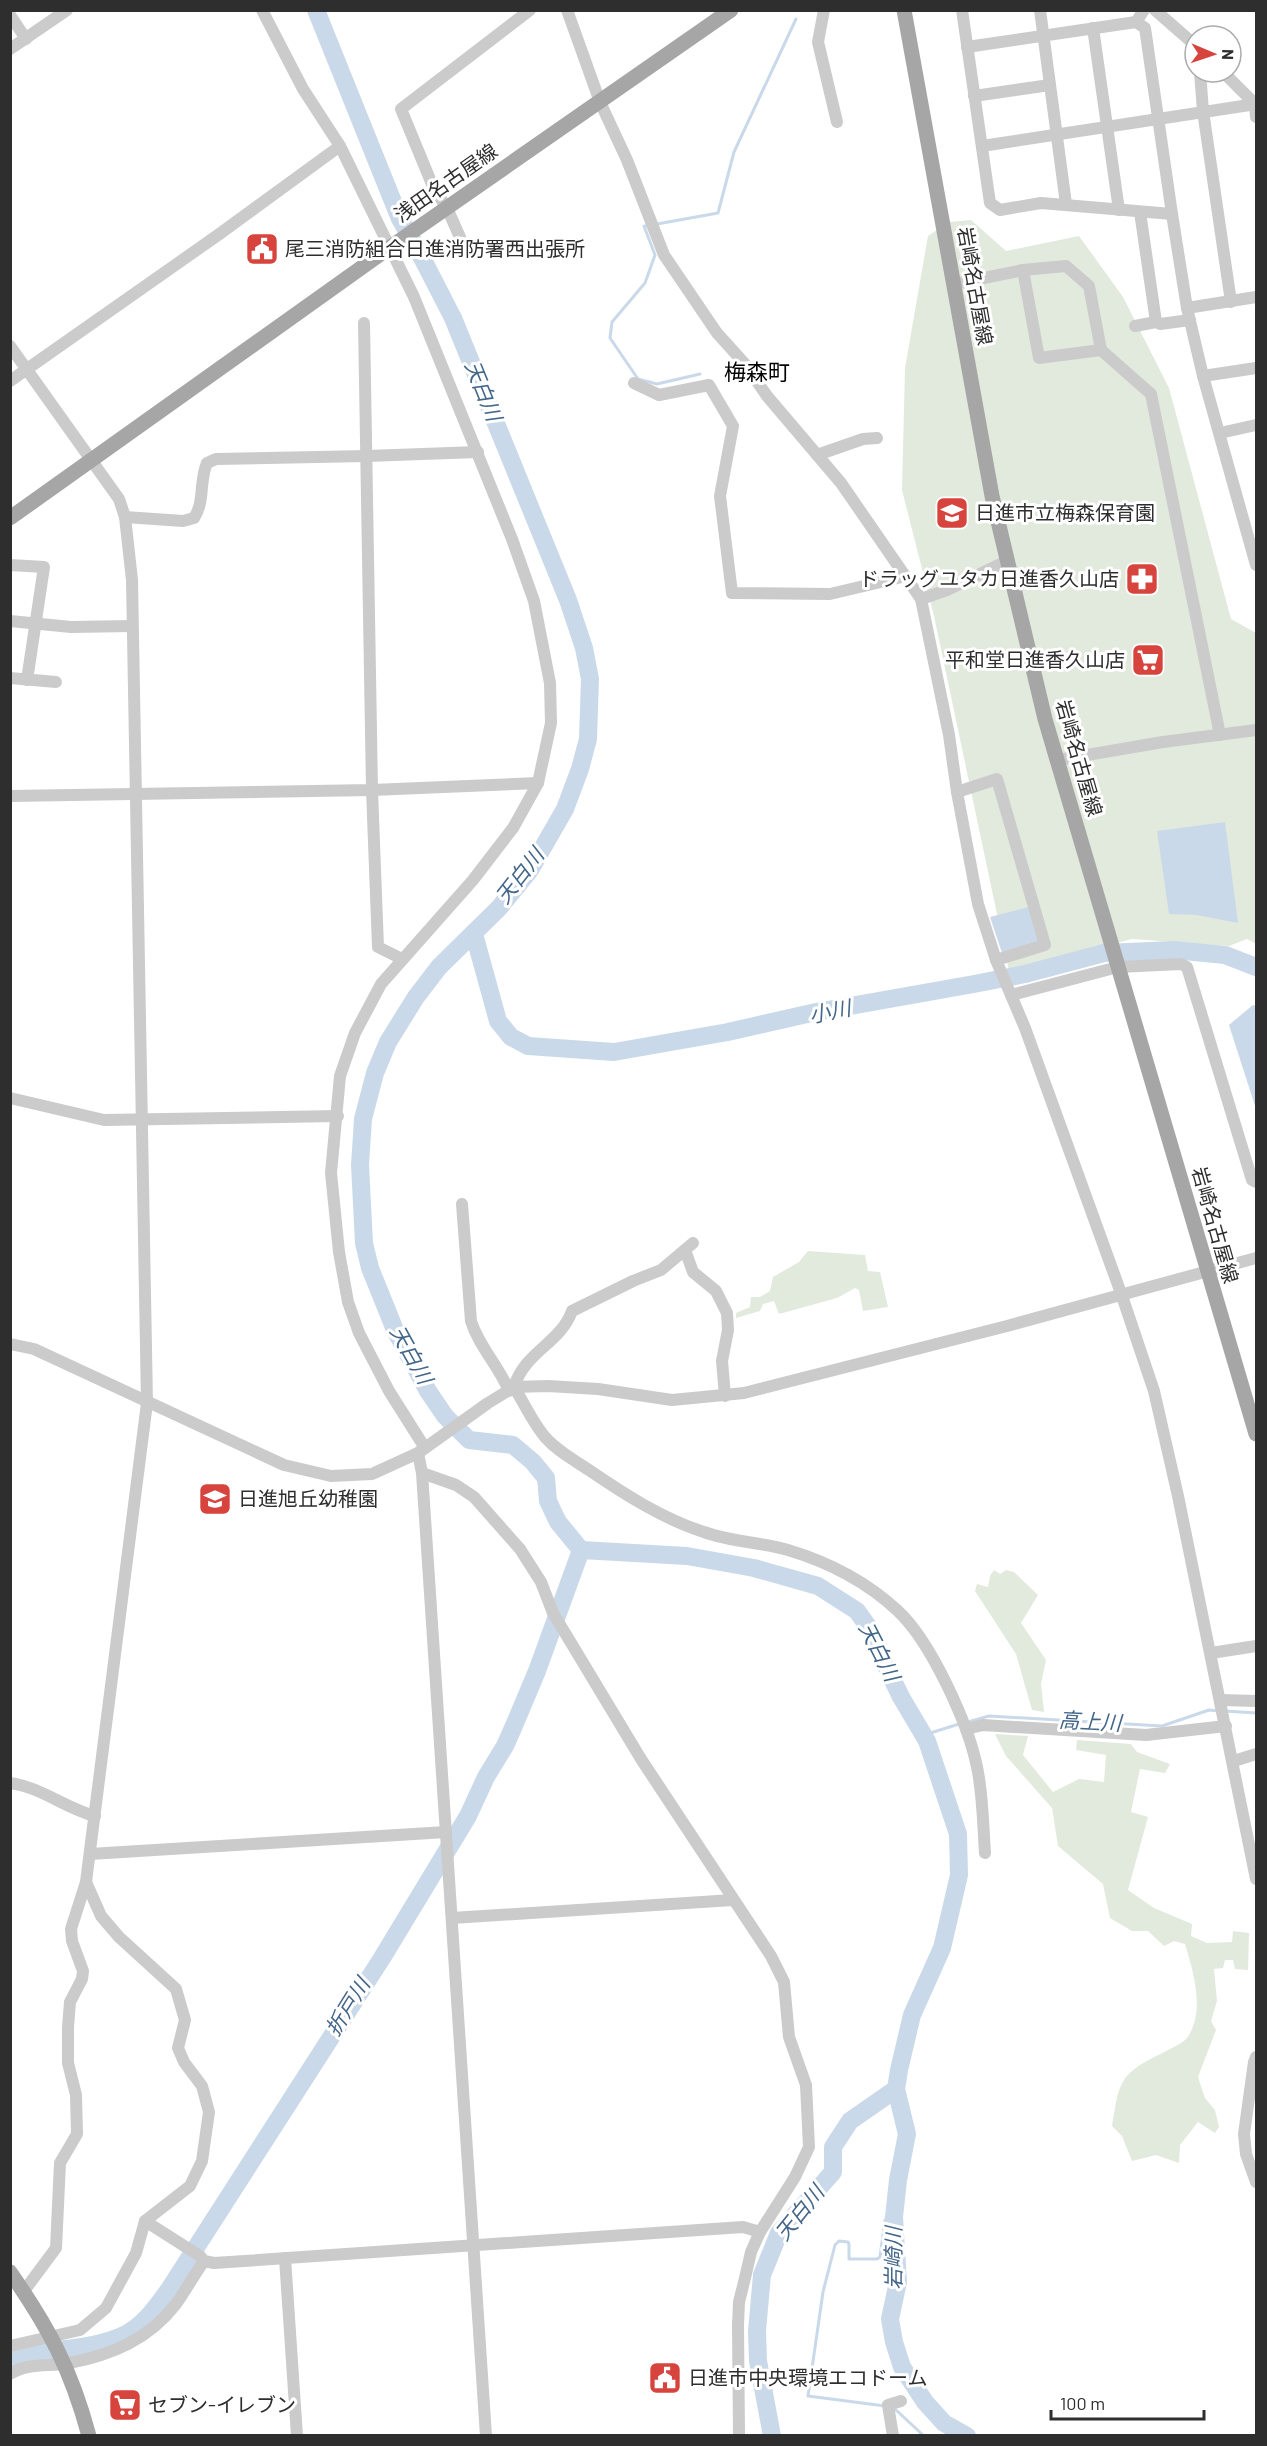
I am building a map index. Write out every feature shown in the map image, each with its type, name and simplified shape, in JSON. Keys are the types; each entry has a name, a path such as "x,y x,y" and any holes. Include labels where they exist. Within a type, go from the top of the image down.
{"main road":[{"name":"岩崎名古屋線","path":"904,10 992,496 1006,561 1058,760 1257,1434"},
{"name":"浅田名古屋線","path":"10,518 724,13"},
{"path":"10,2272 53,2337 80,2401 89,2436"}],"street":[{"path":"10,49 67,10"},
{"path":"262,10 303,89 340,146 414,297 478,452 534,601 550,683 551,723 538,783 513,828 473,880 381,984 355,1033 340,1076 331,1173 333,1202 348,1302 359,1333 422,1450 486,2436"},
{"path":"463,244 447,208 434,189 401,110 530,10"},
{"path":"567,10 600,102 627,160 664,255 717,333 842,483 921,599 949,735 978,904 998,965 1122,1296 1154,1391 1234,1761 1257,1879"},
{"path":"824,10 818,42 837,122"},
{"path":"962,10 990,202 1000,210 1041,203 1172,214"},
{"path":"1040,10 1066,204"},
{"path":"1136,22 1144,10"},
{"path":"1155,10 1183,34"},
{"path":"10,15 26,39"},
{"path":"968,47 1136,22 1145,28 1157,120 1189,314 1203,376 1257,565"},
{"path":"1094,28 1119,210"},
{"path":"1201,84 1231,302"},
{"path":"1234,84 1256,108"},
{"path":"974,96 1050,85"},
{"path":"982,146 1203,111 1256,108"},
{"path":"10,381 340,146"},
{"path":"1140,212 1156,322"},
{"path":"954,284 1023,270 1066,266 1089,286 1101,350 1151,394 1220,735"},
{"path":"1023,270 1039,358 1101,350"},
{"path":"1135,326 1156,322 1160,324 1231,302 1257,297"},
{"path":"364,323 372,790 378,947 402,959"},
{"path":"10,345 119,499 125,517 132,580 144,1118 147,1403 86,1882 71,1929 72,1941 83,1971 82,1979 70,2002 68,2027 68,2063 76,2095 77,2134 60,2163 56,2248 24,2291"},
{"path":"1203,376 1257,368"},
{"path":"634,383 659,395 709,386 733,426 720,496 732,593 830,594 906,576"},
{"path":"1220,433 1257,425"},
{"path":"818,455 863,439 877,438"},
{"path":"125,517 183,521 194,518 200,509 202,473 207,463 216,459 478,452"},
{"path":"921,599 947,590 1006,561"},
{"path":"10,565 44,567 27,680"},
{"path":"10,621 71,627 132,626"},
{"path":"10,678 56,682"},
{"path":"1058,760 1163,741 1257,730"},
{"path":"957,792 997,779 1045,945 998,965"},
{"path":"10,796 136,792 372,790 538,783"},
{"path":"1009,991 1117,963 1181,964 1187,967 1252,1180 1257,1182"},
{"path":"10,1098 104,1120 338,1116"},
{"path":"462,1204 471,1322 475,1334 544,1436 557,1449 625,1493 684,1525 704,1533 786,1550 811,1559 851,1576 900,1613 935,1664 964,1724 978,1770 985,1853"},
{"path":"512,1389 525,1364 561,1333 572,1311 661,1270 689,1247 693,1272 716,1291 727,1313 728,1330 722,1361 725,1396"},
{"path":"10,1344 34,1349 284,1465 332,1476 372,1474 422,1450 488,1403 512,1389 548,1386 598,1389 672,1400 744,1394 1122,1296 1257,1258"},
{"path":"422,1473 456,1485 474,1497 520,1549 541,1582 554,1613 642,1759 771,1956 784,1982 789,2037 806,2085 809,2147 790,2187 760,2232 751,2252 740,2302 739,2436"},
{"path":"1211,1653 1257,1646"},
{"path":"964,1724 1146,1735 1257,1701"},
{"path":"1234,1761 1257,1755"},
{"path":"10,1783 33,1788 77,1812 95,1816"},
{"path":"90,1854 446,1832"},
{"path":"10,2346 80,2330 106,2308 136,2253 145,2221 190,2186 202,2161 209,2112 202,2086 184,2062 178,2048 185,2020 176,1989 140,1958 102,1916 86,1882"},
{"path":"452,1918 733,1900"},
{"path":"1257,2056 1254,2062 1244,2134 1246,2154 1257,2182"},
{"path":"145,2221 202,2259 285,2258 743,2227 760,2232"},
{"path":"285,2258 297,2436"},
{"path":"10,2374 19,2368 96,2358 140,2339 175,2306 202,2259"},
{"path":"893,2436 888,2405 901,2402"}],"shaded area":[{"path":"971,220 1006,251 1079,236 1123,297 1169,388 1231,619 1256,633 1256,944 1247,939 1229,946 1132,939 1009,971 934,616 902,490 905,368 928,236 949,222"},
{"path":"808,1251 865,1255 868,1271 880,1272 888,1307 863,1311 859,1290 855,1288 837,1298 779,1314 774,1301 763,1304 760,1311 736,1318 736,1313 750,1307 751,1297 760,1297 770,1291 773,1277 799,1262"},
{"path":"994,1570 1000,1574 1006,1570 1014,1572 1038,1595 1021,1623 1046,1660 1041,1684 1044,1712 1032,1710 1016,1654 975,1591 977,1584 988,1587"},
{"path":"995,1734 1028,1736 1023,1755 1053,1792 1079,1779 1104,1782 1106,1755 1076,1750 1077,1740 1131,1744 1137,1752 1170,1764 1165,1773 1140,1769 1131,1812 1148,1817 1128,1890 1154,1908 1192,1924 1191,1936 1207,1943 1232,1942 1233,1931 1249,1933 1248,1970 1235,1969 1233,1960 1225,1960 1223,1968 1214,1969 1217,2001 1211,2021 1216,2030 1198,2077 1205,2098 1215,2110 1219,2127 1215,2133 1198,2122 1180,2145 1179,2163 1156,2155 1132,2161 1122,2136 1112,2126 1118,2094 1126,2077 1140,2065 1184,2041 1193,2027 1197,2004 1196,1991 1185,1944 1174,1941 1164,1946 1148,1931 1132,1931 1110,1918 1103,1884 1058,1846 1052,1808 1006,1756"}],"water":[{"path":"1225,822 1238,923 1197,915 1169,914 1157,831"},
{"path":"1028,907 1041,944 1002,953 990,917"},
{"path":"1253,1005 1256,1006 1256,1109 1229,1025"}],"waterway":[{"name":"天白川","path":"316,10 400,219 453,318 568,600 584,648 590,679 588,739 565,809 530,870 499,908 439,967 416,997 388,1042 375,1073 363,1119 360,1165 364,1243 370,1268 395,1330 428,1391 445,1416 469,1440 513,1445 533,1462 546,1478 548,1501 558,1522 581,1550 687,1556 754,1568 818,1586 857,1611 872,1632 901,1697 927,1741 958,1834 959,1875 942,1948 912,2015 896,2089 907,2134 894,2217 898,2282 890,2319 902,2367 925,2402 944,2423 967,2436"},
{"path":"657,224 718,213 734,152 796,19"},
{"path":"648,226 644,226 655,255 645,283 612,322 610,338 638,379 657,384 700,374"},
{"name":"小川","path":"474,934 498,1021 511,1037 528,1046 614,1052 1025,974 1104,953 1174,950 1225,955 1256,967"},
{"name":"折戸川","path":"10,2359 16,2355 100,2343 126,2334 144,2321 168,2291 382,1958 468,1816 513,1728 537,1671 581,1550"},
{"name":"高上川","path":"968,1722 989,1716 1162,1726 1209,1710 1219,1711"},
{"name":"高上川","path":"1225,1711 1256,1713"},
{"name":"高上川","path":"924,1735 959,1724"},
{"name":"天白川","path":"772,2436 758,2361 757,2331 762,2275 779,2233 833,2172 833,2147 850,2121 896,2089"},
{"name":"岩崎川","path":"885,2406 808,2396 823,2292 835,2245 839,2241 848,2242 849,2259 877,2259 880,2257 885,2220 894,2217"},
{"path":"891,2408 924,2436"}],"place":[{"name":"尾三消防組合日進消防署西出張所","path":"262,249"},
{"name":"日進市立梅森保育園","path":"952,513"},
{"name":"ドラッグユタカ日進香久山店","path":"1142,579"},
{"name":"平和堂日進香久山店","path":"1148,660"},
{"name":"日進旭丘幼稚園","path":"215,1499"},
{"name":"日進市中央環境エコドーム","path":"665,2378"},
{"name":"セブン-イレブン","path":"125,2405"}],"district":[{"name":"梅森町","path":"757,372"}]}
